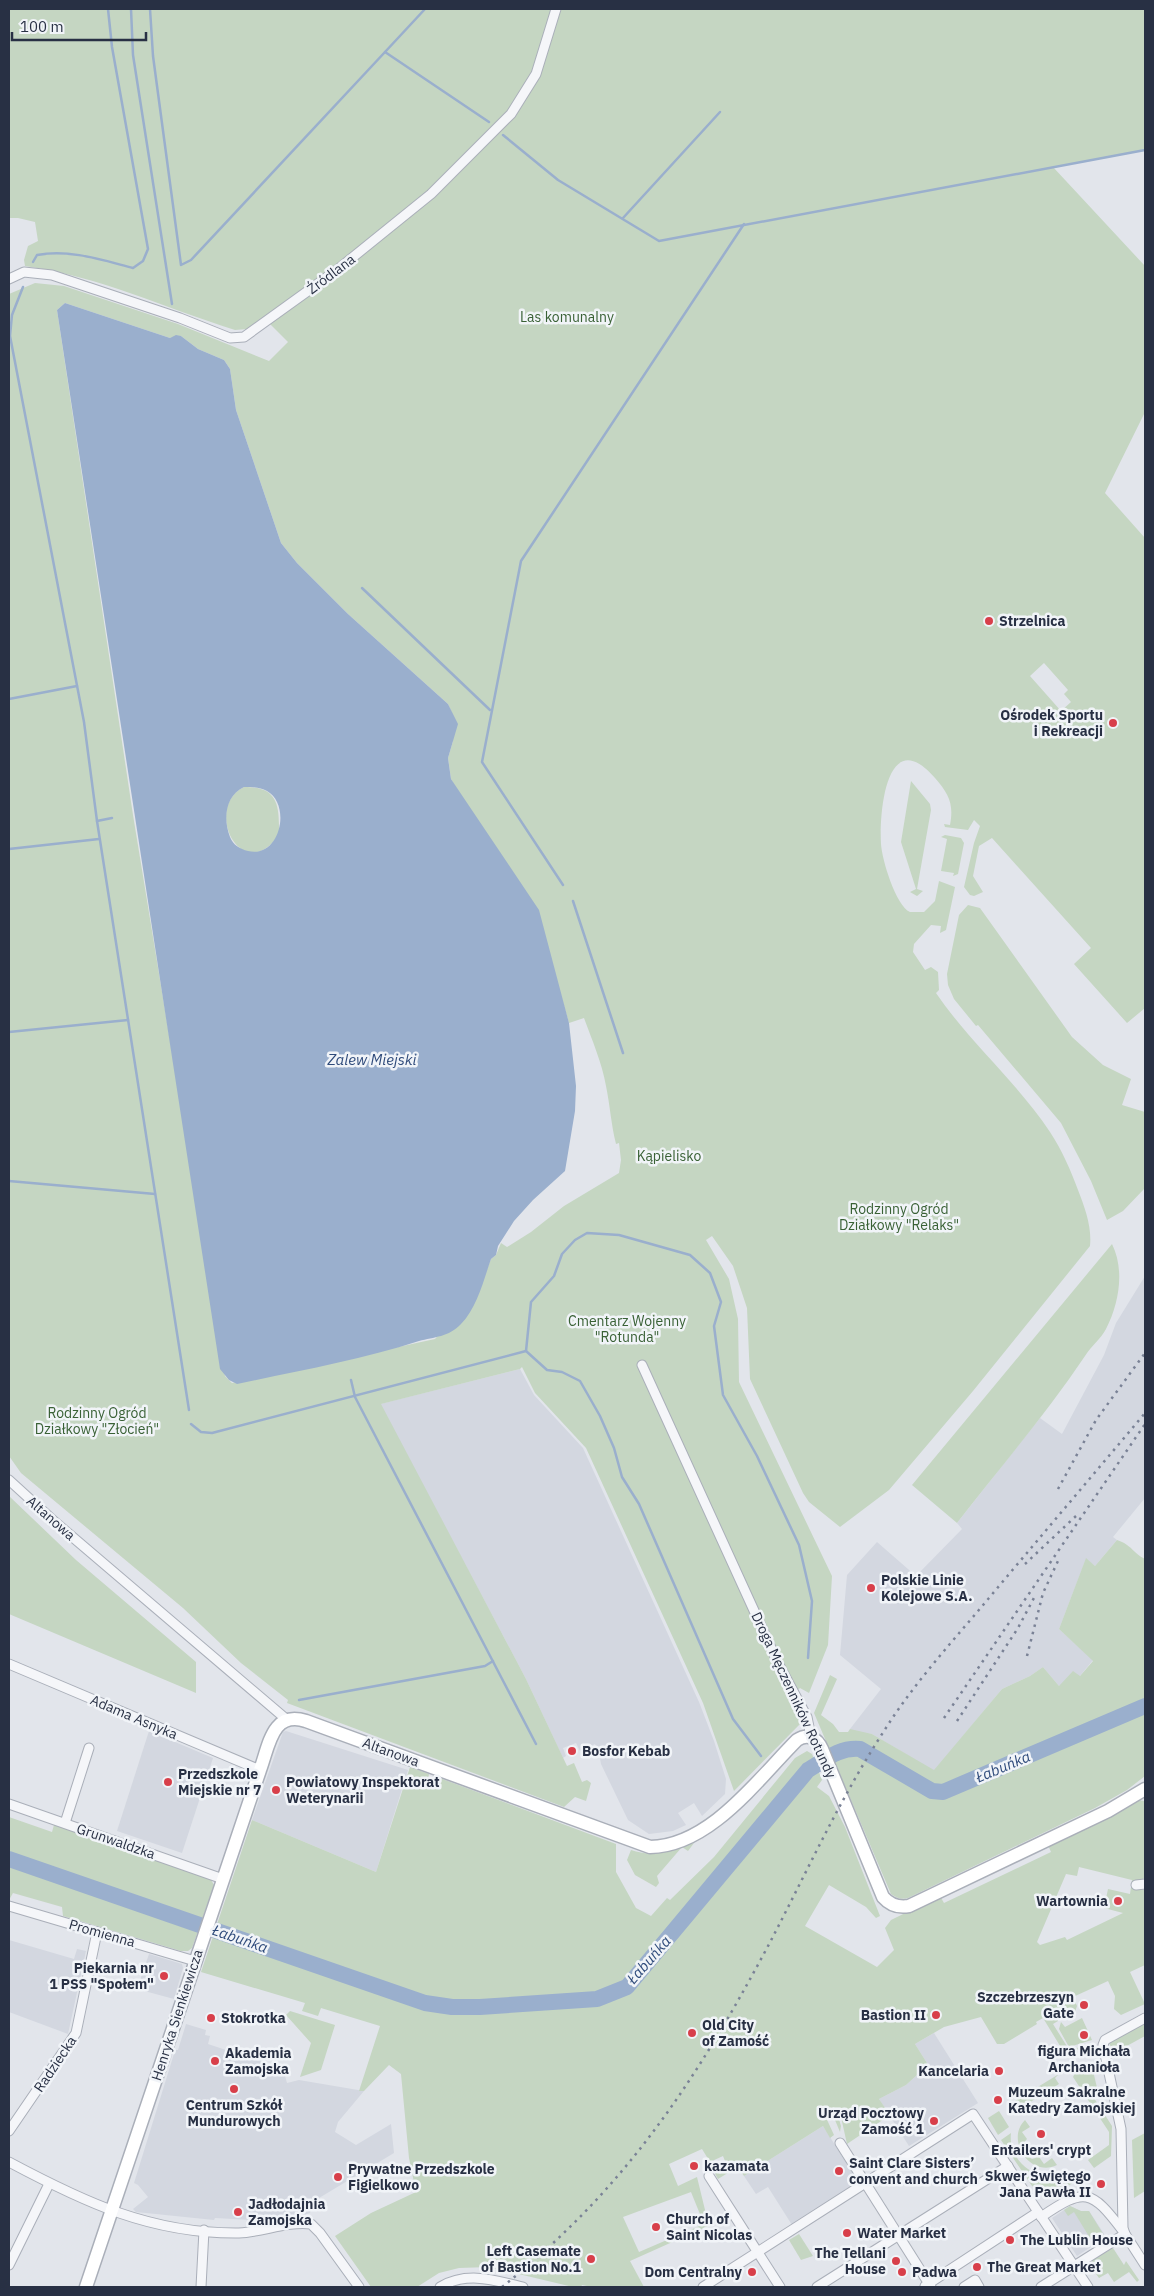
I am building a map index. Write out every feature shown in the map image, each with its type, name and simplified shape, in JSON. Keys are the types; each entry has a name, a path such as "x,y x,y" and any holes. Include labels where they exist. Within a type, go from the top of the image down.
{"street":[{"name":"Źródlana","path":"9,279 24,272 52,275 180,318 230,338 244,337 337,270 431,194 507,118 536,74 556,9"},
{"name":"Droga Męczenników Rotundy","path":"642,1365 777,1661 807,1717 811,1737 816,1740 822,1749 883,1897 891,1904 900,1907 908,1906 1093,1818 1145,1789"},
{"name":"Altanowa","path":"9,1480 55,1522 286,1719 294,1718 306,1721 650,1847 676,1841 712,1824 797,1740 803,1736 811,1737"},
{"name":"Adama Asnyka","path":"9,1664 260,1770"},
{"name":"Henryka Sienkiewicza","path":"86,2287 273,1733 279,1724 286,1719"},
{"path":"65,1823 89,1748"},
{"name":"Grunwaldzka","path":"9,1804 223,1879"},
{"name":"Promienna","path":"9,1906 195,1961"},
{"name":"Radziecka","path":"9,2131 76,2033 96,1932"},
{"path":"1125,2234 1122,2216 1120,2120 1103,2048 1105,2040 1145,2018"},
{"path":"703,2287 973,2114 1088,2287"},
{"path":"840,2143 927,2285 1066,2199 1087,2198 1104,2207 1125,2234 1145,2265"},
{"path":"9,2162 49,2184 112,2212 156,2225 239,2233 311,2224 320,2233 359,2287"},
{"path":"817,2287 1008,2166"},
{"path":"709,2176 757,2254 780,2287"},
{"path":"9,2265 49,2184"},
{"path":"200,2287 204,2230"},
{"path":"1041,2287 1125,2234"},
{"path":"440,2287 454,2281 474,2278 523,2287"},
{"path":"964,2287 975,2280 979,2287"}],"shaded area":[{"path":"1145,1276 1145,1498 1113,1537 1117,1540 1095,1566 1086,1559 1059,1629 1093,1660 1079,1677 1059,1686 1043,1667 1030,1676 1002,1689 934,1771 872,1734 854,1732 850,1729 881,1689 840,1655 847,1575 877,1542 916,1576 962,1529 957,1523 1040,1418 1062,1434 1104,1355 1116,1323"},
{"path":"520,1369 534,1395 583,1448 699,1702 714,1741 726,1779 725,1794 702,1816 694,1803 678,1813 686,1825 673,1831 649,1834 628,1820 601,1764 595,1744 580,1751 576,1743 563,1748 566,1756 563,1758 526,1679 380,1404"},
{"path":"149,1731 213,1758 182,1853 117,1831"},
{"path":"286,1731 408,1770 376,1872 252,1820 283,1732"},
{"path":"9,1940 74,1959 77,1949 86,1951 68,2034 9,2012"},
{"path":"149,1954 182,1964 183,1968 174,1999 137,1989"},
{"path":"186,2024 206,2030 205,2035 210,2036 208,2044 283,2069 287,2083 299,2080 364,2091 338,2122 335,2132 356,2145 391,2124 394,2153 314,2201 310,2213 300,2216 270,2221 215,2218 214,2220 136,2212 133,2209 148,2197 134,2183 175,2050 178,2050"},
{"path":"934,2033 978,2103 909,2146 879,2099 906,2085 924,2069 927,2063 915,2044"},
{"path":"823,2126 859,2183 792,2225 768,2187 756,2194 744,2176"},
{"path":"1070,2206 1081,2211 1089,2211 1106,2237 1077,2256 1052,2218"}],"green space":[{"path":"9,9 1145,9 1145,150 1053,167 1145,266 1145,412 1105,493 1145,538 1145,1008 1127,1023 1074,964 1091,948 992,838 979,846 973,876 983,892 974,896 970,895 964,887 980,826 974,820 968,830 945,827 944,824 950,825 951,805 947,794 940,784 919,764 906,760 896,766 889,778 885,794 881,829 884,861 895,892 905,908 910,912 924,912 935,901 939,881 955,887 946,930 940,933 941,926 931,925 914,944 913,952 925,970 931,967 938,972 939,990 936,993 964,1029 1023,1096 1054,1139 1069,1168 1083,1204 1089,1225 1090,1246 973,1391 889,1490 840,1527 809,1502 803,1493 750,1379 747,1308 733,1266 712,1236 706,1240 729,1279 738,1319 739,1382 832,1576 828,1645 809,1693 800,1688 790,1697 802,1722 734,1791 703,1703 586,1448 535,1393 522,1367 381,1404 526,1679 567,1766 574,1763 582,1782 587,1780 591,1783 586,1801 575,1797 564,1807 287,1703 288,1700 241,1663 183,1608 21,1473 9,1456 9,294 35,283 64,286 178,324 269,361 288,342 265,319 247,329 235,330 79,277 25,266 24,260 28,246 38,241 35,222 9,218","holes":["65,303 170,338 181,336 198,349 224,360 230,369 236,410 281,543 297,563 348,614 448,704 452,713 453,741 448,758 451,779 555,975 569,1023 584,1018 604,1077 616,1144 619,1143 621,1160 619,1173 564,1206 531,1232 507,1247 501,1243 496,1255 491,1259 479,1290 435,1339 232,1383 225,1376 133,815 57,310","1044,663 1068,690 1064,694 1071,702 1061,711 1030,676"]},
{"path":"911,781 930,804 931,810 917,889 923,891 917,896 910,892 916,889 901,842"},
{"path":"244,787 262,789 268,792 276,802 278,809 279,832 277,837 269,846 257,852 245,851 236,844 230,834 226,821 227,808 233,796"},
{"path":"945,835 961,838 964,843 958,874 953,876 954,873 941,871 947,839 941,837"},
{"path":"968,905 980,908 1072,1037 1103,1065 1131,1079 1122,1105 1145,1112 1145,1188 1123,1211 1107,1220 1091,1181 1061,1123 954,999 948,985 947,974 959,915"},
{"path":"1112,1244 1118,1265 1119,1287 1111,1319 1106,1329 1087,1352 1039,1420 957,1523 912,1485"},
{"path":"9,1496 76,1560 196,1662 196,1693 9,1614"},
{"path":"1117,1540 1126,1544 1145,1559 1145,1776 1127,1790 1095,1808 908,1898 897,1898 891,1894 814,1713 830,1675 837,1679 821,1715 833,1724 839,1732 848,1732 850,1729 872,1734 934,1770 1002,1689 1030,1676 1043,1667 1059,1686 1073,1671 1080,1676 1093,1661 1059,1629 1086,1558 1095,1566"},
{"path":"807,1751 812,1754 822,1780 817,1787 829,1796 845,1827 880,1916 876,1918 866,1907 829,1885 805,1926 877,1967 894,1950 885,1928 891,1920 940,1896 944,1903 1051,1852 1048,1845 1138,1800 1144,1801 1145,1877 1141,1881 1136,1881 1135,1890 1145,1890 1145,1965 1130,1972 1145,2004 1121,2015 1114,2009 1115,1996 1108,1981 1073,1997 1077,2006 1075,2012 1060,2020 1056,2016 1058,2021 1053,2024 1068,2048 1073,2049 1095,2043 1065,2054 1043,2018 1036,2022 1037,2024 1004,2044 997,2044 981,2017 944,2027 915,2044 927,2063 926,2067 906,2085 879,2099 890,2115 847,2144 839,2108 836,2109 841,2126 840,2132 830,2108 823,2111 834,2135 830,2138 823,2126 744,2176 740,2170 731,2171 718,2179 712,2168 725,2161 723,2156 710,2162 702,2149 669,2164 678,2186 697,2177 706,2214 717,2222 630,2261 644,2287 592,2287 582,2285 581,2287 573,2287 489,2267 459,2268 439,2273 417,2287 371,2287 335,2236 371,2213 416,2192 409,2158 401,2074 389,2065 364,2091 359,2091 380,2026 321,2008 318,2016 302,2011 305,2003 201,1972 252,1820 376,1872 410,1767 429,1774 428,1780 434,1782 437,1777 616,1844 616,1872 636,1908 651,1916 667,1898 670,1900 714,1857 795,1758","holes":["1079,1867 1132,1880 1130,1894 1108,1889 1104,1908 1123,1913 1067,1940 1065,1937 1040,1945 1037,1942 1066,1874 1077,1876","691,2192 704,2224 639,2252 623,2217"]},
{"path":"9,1817 52,1832 54,1825 210,1878 214,1885 192,1948 188,1951 181,1951 63,1916 62,1907 13,1893 9,1900"},
{"path":"694,1843 688,1851 682,1847 657,1876 659,1883 656,1887 635,1875 627,1860 631,1850 655,1853"},
{"path":"290,2011 335,2025 321,2070 300,2077 311,2043 286,2015"},
{"path":"1082,2018 1092,2040 1069,2047 1059,2029 1061,2022 1065,2027"},
{"path":"1145,2023 1145,2036 1114,2053 1109,2043"},
{"path":"1091,2062 1098,2092 1092,2095 1112,2126 1111,2156 1094,2168 1088,2160 1109,2145 1109,2132 1073,2077 1077,2069"},
{"path":"1059,2074 1055,2078 1059,2084 1013,2113 1008,2105"},
{"path":"999,2111 1009,2127 998,2135 988,2118"},
{"path":"1025,2120 1030,2127 1022,2132 1027,2139 1022,2145 1023,2153 1032,2159 1039,2157 1044,2164 1052,2158 1057,2165 1047,2168 1038,2166 1030,2162 1023,2155 1018,2137 1020,2128"},
{"path":"1011,2133 1011,2141 1016,2157 1027,2169 1043,2175 1051,2175 1054,2180 1067,2172 1074,2182 1053,2196 1032,2186 1001,2140"},
{"path":"1145,2133 1145,2191 1134,2198 1132,2140"},
{"path":"1070,2206 1081,2211 1089,2211 1105,2237 1093,2243 1074,2212 1068,2216 1064,2210"},
{"path":"799,2234 813,2256 801,2260 789,2240"},
{"path":"1113,2248 1124,2265 1126,2261 1139,2280 1137,2282 1129,2272 1114,2282 1108,2273 1099,2278 1088,2263"}],"water":[{"name":"Zalew Miejski","path":"65,303 170,338 176,335 181,336 198,349 224,360 230,369 236,410 281,543 297,563 348,614 448,704 458,724 448,758 451,779 539,910 569,1023 576,1086 575,1111 565,1171 533,1200 514,1221 498,1246 496,1255 491,1259 479,1293 467,1317 461,1324 446,1334 352,1360 237,1384 229,1380 220,1369 57,310","holes":["244,787 259,788 267,791 275,798 279,807 279,829 275,839 268,847 259,851 248,851 237,846 231,840 228,830 226,816 229,802"]}],"waterway":[{"path":"33,262 37,255 62,253 86,256 133,268 143,261 148,249 112,47 108,9"},
{"path":"131,9 133,55 172,304"},
{"path":"150,9 153,56 181,265 191,260 385,52 489,122"},
{"path":"385,52 425,9"},
{"path":"623,218 720,112"},
{"path":"503,135 558,180 659,241 1145,150"},
{"path":"563,885 482,762 521,561 744,224"},
{"path":"23,287 12,315 10,336 84,722 97,821 189,1410"},
{"path":"362,588 490,710"},
{"path":"9,699 77,686"},
{"path":"97,821 112,818"},
{"path":"9,849 99,839"},
{"path":"573,901 623,1053"},
{"path":"9,1032 128,1020"},
{"path":"9,1181 155,1194"},
{"path":"761,1756 733,1719 639,1504 622,1477 614,1448 600,1416 580,1381 562,1372 547,1370 526,1351 531,1302 554,1276 562,1254 575,1240 587,1233 619,1235 690,1255 710,1273 721,1302 714,1326 723,1395 757,1456 799,1545 812,1601 808,1658"},
{"path":"191,1424 201,1432 212,1433 526,1351"},
{"path":"351,1380 355,1397 536,1744"},
{"path":"299,1700 485,1666 493,1661"},
{"name":"Łabuńka","path":"9,1859 425,2003 452,2007 480,2007 597,1999 627,1987 808,1770 832,1755 845,1750 860,1749 932,1791 943,1792 1145,1706"}],"railway":[{"path":"1058,1489 1096,1420 1145,1353"},
{"path":"502,2287 585,2212 653,2132 712,2045 740,1998 852,1784 896,1713 934,1663 1145,1413"},
{"path":"944,1718 1145,1424"},
{"path":"1025,1564 1076,1516"},
{"path":"1027,1656 1043,1593 1058,1561"},
{"path":"957,1721 1018,1628 1035,1596"}],"place":[{"name":"Strzelnica","path":"989,621"},
{"name":"Ośrodek Sportu i Rekreacji","path":"1113,723"},
{"name":"Polskie Linie Kolejowe S.A.","path":"871,1588"},
{"name":"Bosfor Kebab","path":"572,1751"},
{"name":"Przedszkole Miejskie nr 7","path":"168,1782"},
{"name":"Powiatowy Inspektorat Weterynarii","path":"276,1790"},
{"name":"Wartownia","path":"1118,1901"},
{"name":"Piekarnia nr 1 PSS \"Społem\"","path":"164,1976"},
{"name":"Szczebrzeszyn Gate","path":"1084,2005"},
{"name":"Bastion II","path":"936,2015"},
{"name":"Stokrotka","path":"211,2018"},
{"name":"Old City of Zamość","path":"692,2033"},
{"name":"figura Michała Archanioła","path":"1084,2035"},
{"name":"Akademia Zamojska","path":"215,2061"},
{"name":"Kancelaria","path":"999,2071"},
{"name":"Centrum Szkół Mundurowych","path":"234,2089"},
{"name":"Muzeum Sakralne Katedry Zamojskiej","path":"998,2100"},
{"name":"Urząd Pocztowy Zamość 1","path":"934,2121"},
{"name":"Entailers' crypt","path":"1041,2134"},
{"name":"kazamata","path":"694,2166"},
{"name":"Saint Clare Sisters’ convent and church","path":"839,2171"},
{"name":"Prywatne Przedszkole Figielkowo","path":"338,2177"},
{"name":"Skwer Świętego Jana Pawła II","path":"1101,2184"},
{"name":"Jadłodajnia Zamojska","path":"238,2212"},
{"name":"Church of Saint Nicolas","path":"656,2227"},
{"name":"Water Market","path":"847,2233"},
{"name":"The Lublin House","path":"1010,2240"},
{"name":"Left Casemate of Bastion No.1","path":"591,2259"},
{"name":"The Tellani House","path":"896,2261"},
{"name":"The Great Market","path":"977,2267"},
{"name":"Dom Centralny","path":"752,2272"},
{"name":"Padwa","path":"902,2272"}],"park label":[{"name":"Las komunalny","path":"567,317"},
{"name":"Kąpielisko","path":"669,1156"},
{"name":"Rodzinny Ogród Działkowy \"Relaks\"","path":"899,1218"},
{"name":"Cmentarz Wojenny \"Rotunda\"","path":"627,1329"},
{"name":"Rodzinny Ogród Działkowy \"Złocień\"","path":"97,1422"}]}
